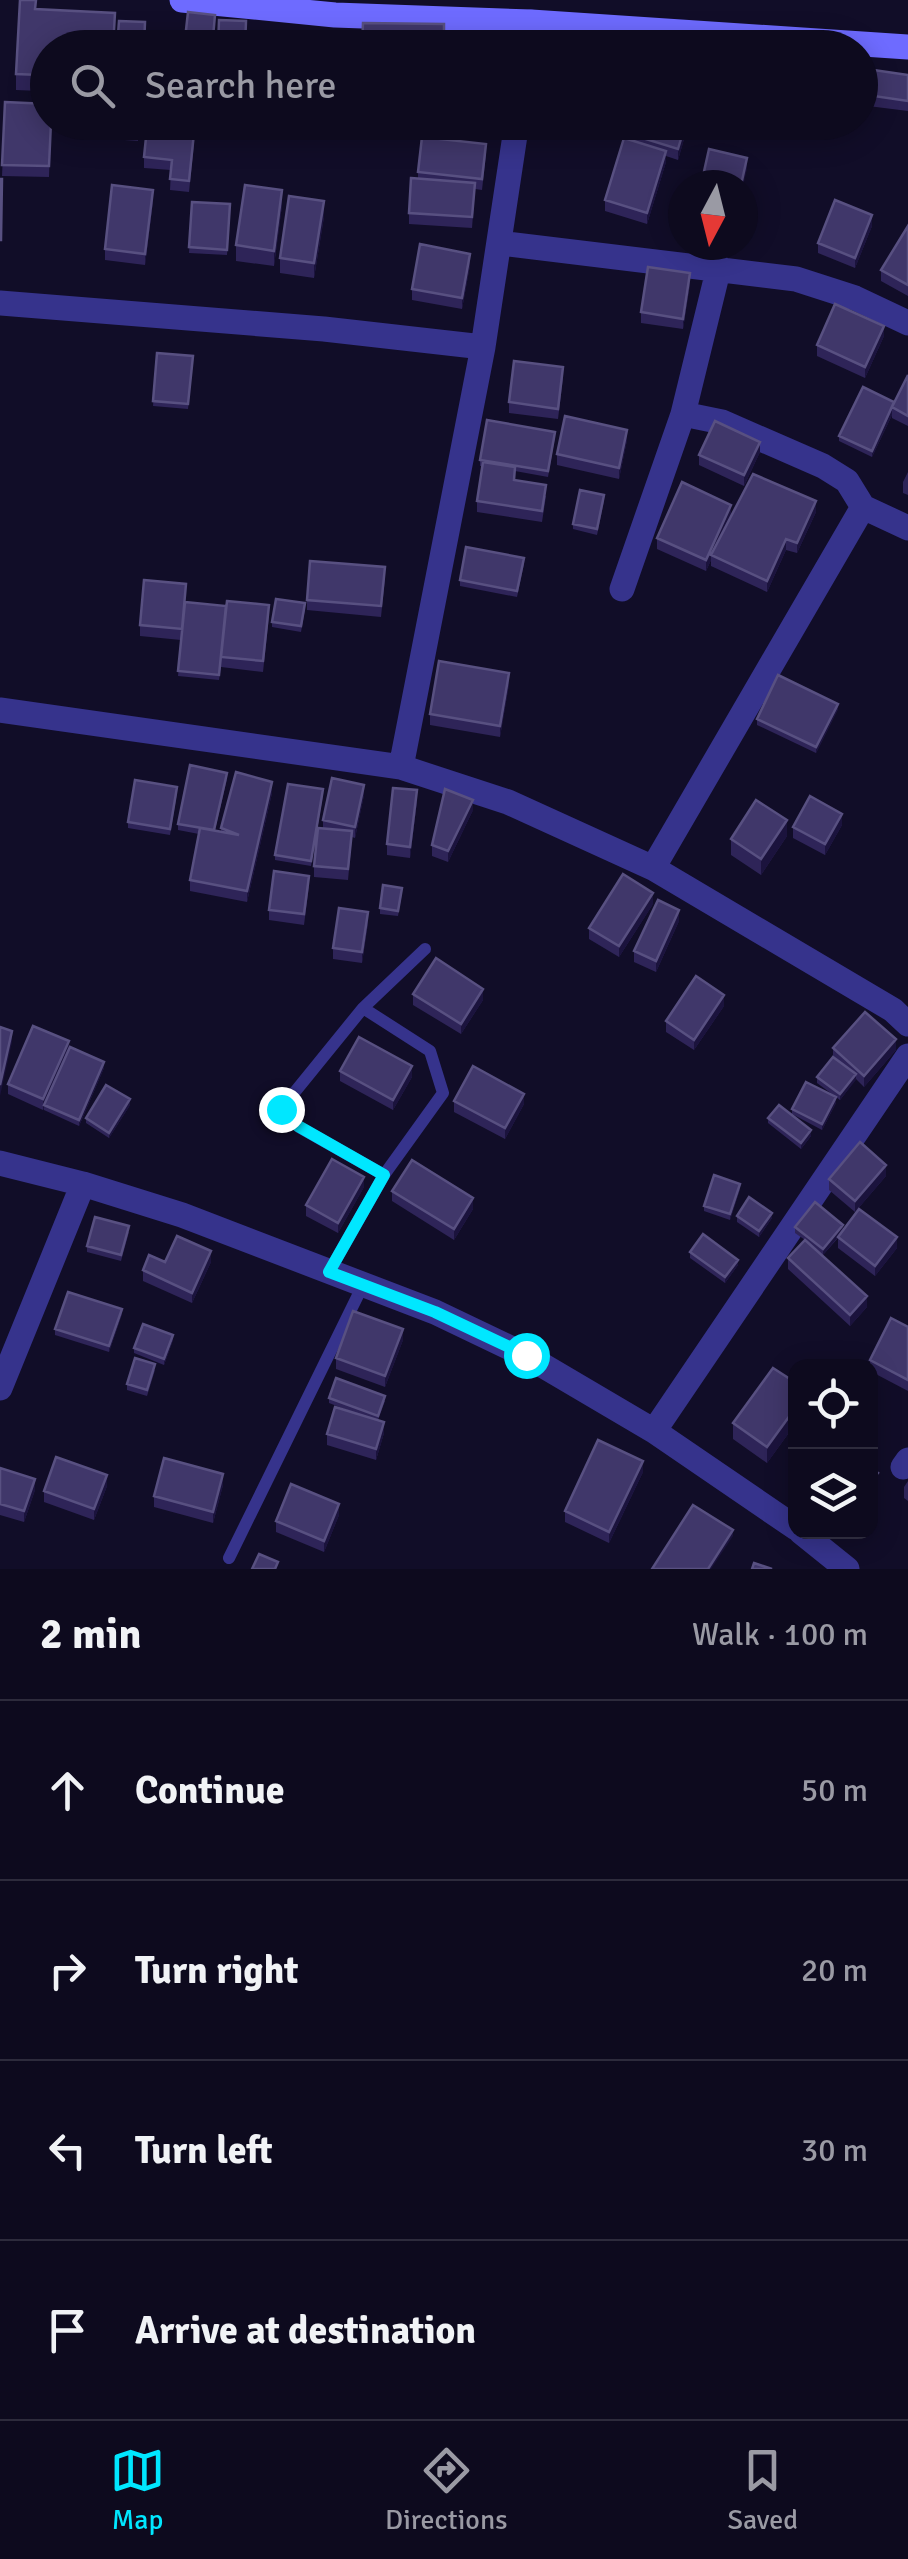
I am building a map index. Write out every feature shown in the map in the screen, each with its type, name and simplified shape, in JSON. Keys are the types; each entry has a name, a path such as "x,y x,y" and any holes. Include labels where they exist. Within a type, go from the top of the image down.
{"street":[{"path":"182,0 335,7 494,30"},
{"path":"878,47 908,48"},
{"path":"401,767 483,347 514,140"},
{"path":"500,243 796,278 856,298 908,323"},
{"path":"622,589 683,414 719,268"},
{"path":"0,304 324,329 483,347"},
{"path":"683,414 722,422 823,466 847,481 864,506 908,528"},
{"path":"653,868 864,506"},
{"path":"0,710 401,767 508,802 653,868 894,1010 908,1024"},
{"path":"654,1432 908,1056"},
{"path":"0,1162 182,1215 364,1283 526,1355 654,1432 788,1523"},
{"path":"0,1388 83,1184"},
{"path":"810,1539 848,1569"}],"lane":[{"path":"384,1175 298,1126 281,1109 364,1008 425,949"},
{"path":"329,1272 384,1175 443,1093 430,1051 364,1008"},
{"path":"229,1558 364,1283"}],"building":[{"path":"20,0 36,0 35,9 115,13 114,30 30,30 30,75 16,74"},
{"path":"188,12 215,15 214,30 186,30"},
{"path":"219,20 246,21 246,30 219,30"},
{"path":"119,21 145,22 145,30 118,30"},
{"path":"363,23 444,24 444,30 363,30"},
{"path":"878,71 908,75 908,101 878,97"},
{"path":"5,102 30,103 30,140 50,140 49,166 2,165"},
{"path":"146,140 193,140 189,181 170,179 172,160 144,157"},
{"path":"422,140 486,144 482,179 418,172"},
{"path":"623,140 666,151 647,213 605,200"},
{"path":"649,140 681,140 678,149"},
{"path":"709,149 747,158 744,170 704,170"},
{"path":"411,178 475,183 472,217 409,213"},
{"path":"2,179 1,240 0,240"},
{"path":"112,185 153,190 145,254 105,249"},
{"path":"245,185 282,190 274,251 236,245"},
{"path":"289,196 324,201 314,263 280,258"},
{"path":"835,200 872,215 855,258 818,243"},
{"path":"192,202 230,204 227,250 189,247"},
{"path":"908,226 908,285 881,270"},
{"path":"420,244 470,254 462,298 412,289"},
{"path":"648,267 690,273 683,319 641,312"},
{"path":"835,304 884,326 865,367 817,345"},
{"path":"157,353 193,356 188,404 153,401"},
{"path":"514,361 563,367 558,409 509,402"},
{"path":"908,375 908,416 892,407"},
{"path":"863,387 894,402 872,451 839,436"},
{"path":"565,416 627,430 619,468 557,454"},
{"path":"487,420 555,432 548,471 480,460"},
{"path":"715,421 760,442 744,475 699,455"},
{"path":"483,462 515,467 514,480 546,485 542,511 477,501"},
{"path":"753,474 816,501 797,543 786,539 767,581 711,555"},
{"path":"682,482 731,505 706,560 657,538"},
{"path":"580,490 604,495 597,529 573,524"},
{"path":"466,547 524,558 517,591 460,580"},
{"path":"310,561 385,567 381,606 307,600"},
{"path":"144,580 186,584 182,629 140,625"},
{"path":"276,599 305,603 301,626 272,622"},
{"path":"227,601 269,605 263,661 221,657"},
{"path":"185,602 226,606 219,675 178,671"},
{"path":"439,661 509,673 500,726 430,714"},
{"path":"778,675 838,704 816,747 757,719"},
{"path":"190,765 227,773 214,830 178,824"},
{"path":"236,772 272,782 247,891 190,880 200,828 239,835 221,828"},
{"path":"332,778 364,785 355,827 323,820"},
{"path":"135,780 177,787 170,829 128,822"},
{"path":"288,784 323,789 311,861 275,855"},
{"path":"393,788 417,790 410,847 387,844"},
{"path":"445,789 473,800 448,851 432,845"},
{"path":"810,796 842,814 825,844 793,827"},
{"path":"756,800 787,820 761,859 731,839"},
{"path":"318,828 352,831 348,869 314,866"},
{"path":"274,871 309,876 304,914 269,910"},
{"path":"623,874 653,893 619,946 589,928"},
{"path":"383,885 402,888 398,911 380,908"},
{"path":"658,900 679,910 656,961 634,951"},
{"path":"339,908 368,912 362,952 333,948"},
{"path":"436,958 483,989 461,1024 413,994"},
{"path":"696,976 724,995 694,1040 666,1021"},
{"path":"865,1012 896,1039 864,1076 833,1048"},
{"path":"33,1026 69,1041 43,1099 8,1084"},
{"path":"0,1027 12,1031 0,1085"},
{"path":"359,1037 412,1066 393,1100 340,1071"},
{"path":"70,1047 104,1062 79,1120 44,1105"},
{"path":"833,1057 856,1074 840,1094 817,1077"},
{"path":"473,1066 524,1094 505,1128 454,1101"},
{"path":"806,1082 836,1097 822,1124 792,1109"},
{"path":"106,1085 130,1099 109,1133 86,1118"},
{"path":"779,1105 811,1130 801,1143 768,1118"},
{"path":"860,1142 886,1165 855,1201 829,1179"},
{"path":"332,1159 364,1177 338,1223 306,1205"},
{"path":"412,1160 473,1198 454,1229 392,1191"},
{"path":"714,1175 740,1184 730,1214 704,1206"},
{"path":"749,1197 772,1213 759,1231 737,1216"},
{"path":"815,1202 843,1225 823,1249 795,1227"},
{"path":"859,1209 897,1237 875,1266 838,1237"},
{"path":"95,1217 129,1226 121,1255 87,1246"},
{"path":"703,1234 738,1260 725,1277 690,1252"},
{"path":"177,1236 211,1251 192,1293 143,1270 149,1255 165,1262"},
{"path":"805,1240 867,1296 850,1315 788,1258"},
{"path":"68,1292 122,1309 109,1346 55,1329"},
{"path":"353,1311 403,1329 385,1376 336,1358"},
{"path":"891,1318 908,1327 908,1380 878,1364 878,1359 870,1359"},
{"path":"143,1324 173,1335 164,1359 134,1348"},
{"path":"135,1358 155,1364 147,1390 127,1384"},
{"path":"773,1368 788,1378 788,1418 767,1447 733,1423"},
{"path":"336,1378 385,1396 378,1416 329,1398"},
{"path":"335,1407 384,1422 376,1449 327,1434"},
{"path":"598,1440 643,1461 609,1532 565,1511"},
{"path":"56,1457 107,1475 94,1509 44,1491"},
{"path":"164,1458 223,1474 213,1512 154,1496"},
{"path":"0,1468 35,1479 24,1511 0,1504"},
{"path":"291,1484 339,1504 324,1541 276,1521"},
{"path":"693,1505 733,1530 708,1569 652,1569"},
{"path":"259,1554 278,1562 275,1569 252,1569"}],"route":[{"path":"281,1109 298,1126 384,1175 329,1272 435,1312 526,1355"}]}
